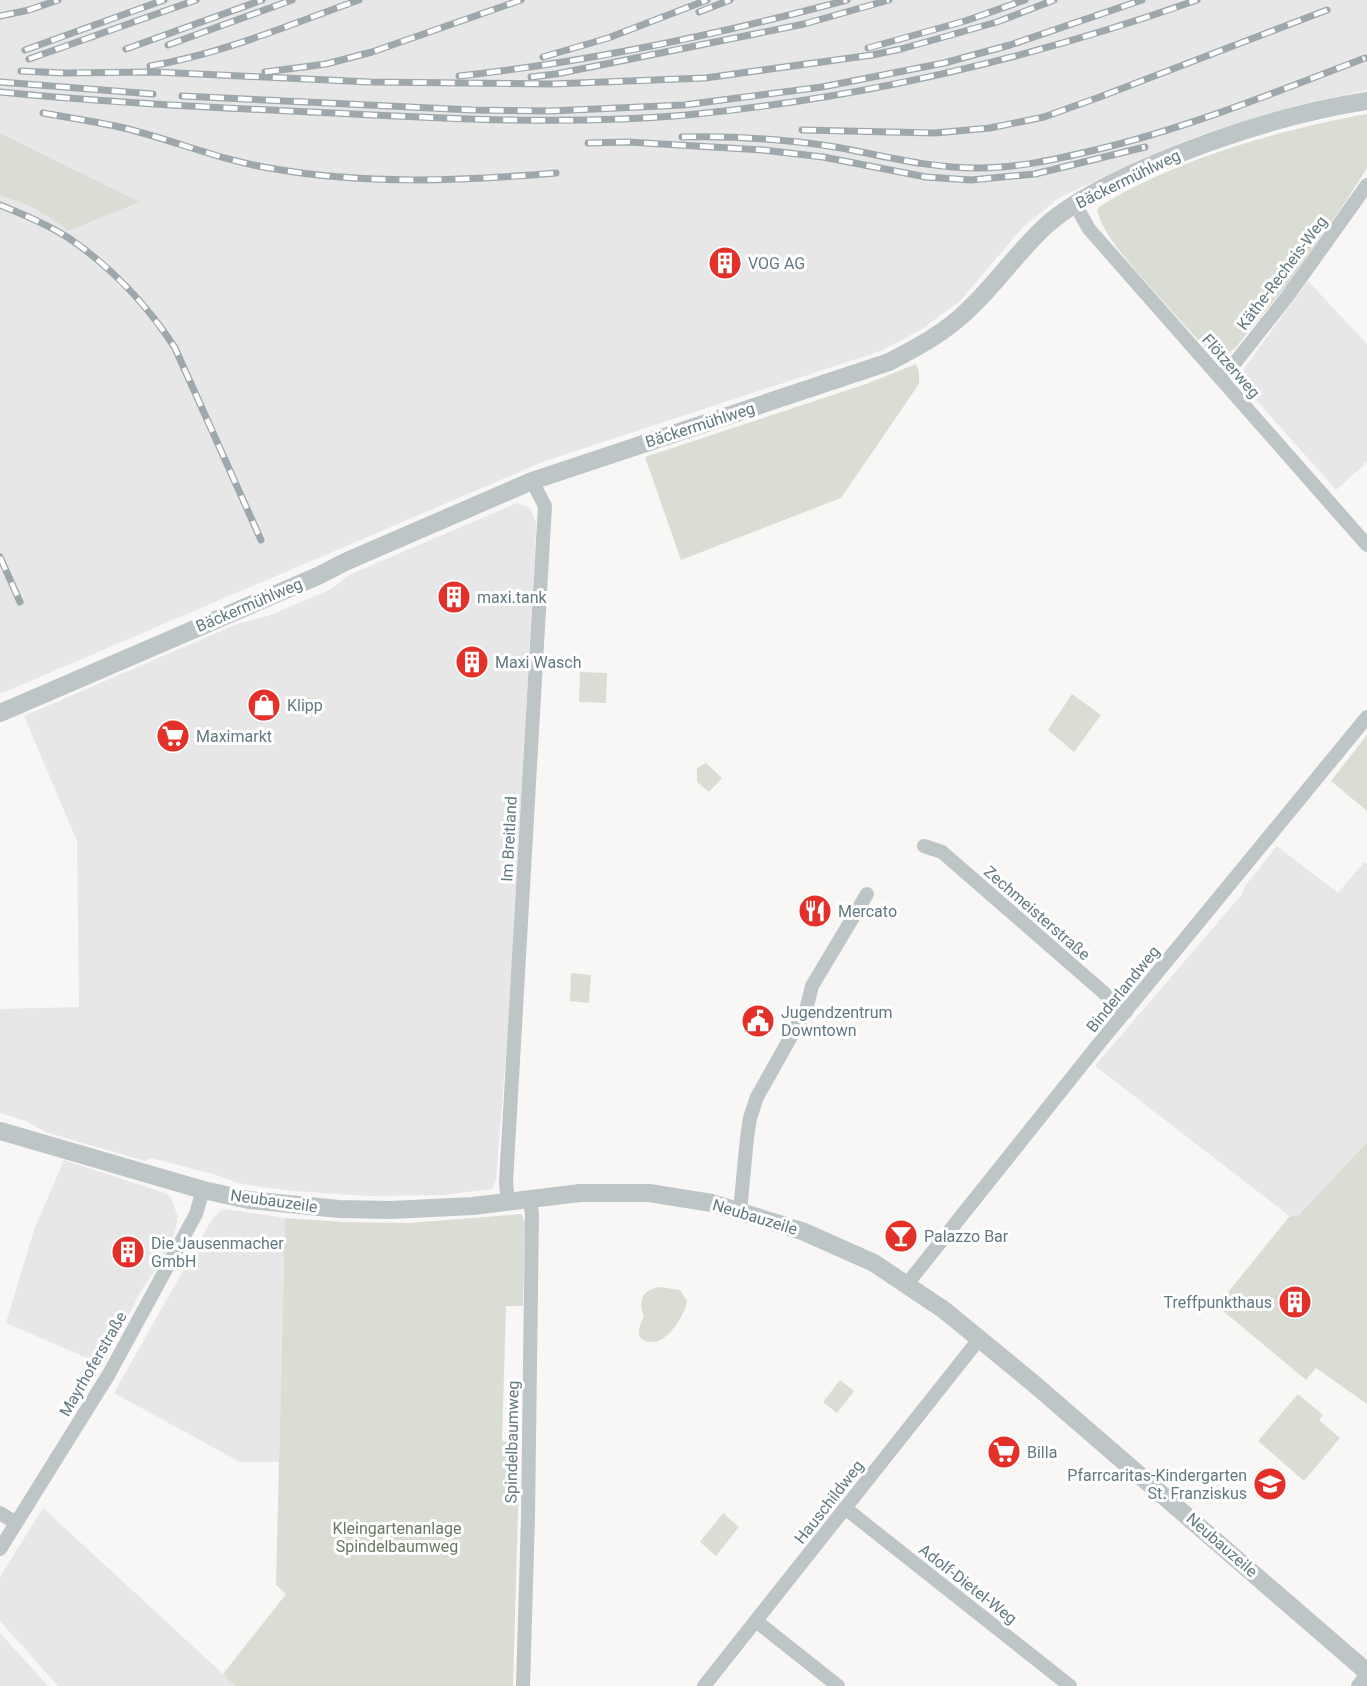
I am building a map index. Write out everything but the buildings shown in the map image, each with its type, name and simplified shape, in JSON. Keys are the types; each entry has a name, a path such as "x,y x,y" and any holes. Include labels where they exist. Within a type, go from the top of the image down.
{"street":[{"name":"Bäckermühlweg","path":"0,713 532,481 867,370 910,351 946,328 968,310 1033,237 1075,204 1137,172 1228,135 1309,111 1367,101"},
{"name":"Käthe-Recheis-Weg","path":"1220,378 1234,364 1292,290 1367,185"},
{"name":"Flötzerweg","path":"1075,204 1089,229 1367,545"},
{"name":"Im Breitland","path":"508,1202 506,1182 545,506 532,481"},
{"name":"Binderlandweg","path":"907,1284 1367,717"},
{"name":"Zechmeisterstraße","path":"924,846 942,852 1126,1012"},
{"path":"740,1211 750,1118 757,1098 806,1010 812,986 867,894"},
{"name":"Neubauzeile","path":"0,1131 203,1190 249,1200 339,1209 399,1210 508,1202 580,1193 649,1193 740,1211 802,1231 874,1263 907,1284 980,1338 1367,1673"},
{"name":"Mayrhoferstraße","path":"0,1549 109,1374 196,1214 203,1190"},
{"name":"Spindelbaumweg","path":"523,1686 529,1476 532,1213 529,1199"},
{"name":"Hauschildweg","path":"704,1686 980,1338"},
{"name":"Adolf-Dietel-Weg","path":"845,1508 1070,1686"},
{"path":"0,1513 16,1523"},
{"path":"756,1621 838,1686"},
{"path":"1358,1686 1367,1673"}],"shaded area":[{"path":"0,0 1367,0 1367,90 1295,106 1206,133 1150,155 1059,198 1023,227 960,301 922,329 881,351 545,461 0,694 0,196 18,200 48,215 68,230 7,136 0,133"},
{"path":"1308,281 1367,344 1367,462 1336,490 1242,384 1245,367"},
{"path":"517,503 530,508 536,522 536,531 508,1029 496,1180 492,1189 444,1195 369,1196 293,1191 241,1184 213,1174 151,1158 145,1161 45,1132 26,1121 0,1113 0,1009 79,1007 77,841 24,716 237,624 271,615 331,589 351,574"},
{"path":"1277,846 1338,893 1364,862 1367,864 1367,1142 1299,1215 1292,1218 1095,1066 1242,894 1245,886"},
{"path":"64,1160 165,1193 171,1198 178,1217 172,1244 140,1293 103,1365 6,1323 34,1230"},
{"path":"225,1209 285,1218 279,1462 240,1462 114,1393 211,1221"},
{"path":"43,1508 235,1686 58,1686 0,1621 0,1577"},
{"path":"0,1633 48,1686 0,1686"}],"green space":[{"path":"1367,114 1367,168 1287,285 1230,352 1224,354 1209,352 1137,272 1100,219 1097,210 1099,207 1128,190 1194,161 1229,148 1300,128"},
{"path":"0,133 139,202 68,231 36,209 0,196"},
{"path":"916,364 919,384 841,498 681,560 645,457 866,384"},
{"path":"580,672 607,673 606,703 579,702"},
{"path":"1072,694 1101,715 1074,752 1048,730"},
{"path":"1367,735 1367,811 1331,781"},
{"path":"706,763 722,778 709,792 697,782 697,768"},
{"path":"571,973 591,975 589,1003 570,1001"},
{"path":"1367,1142 1367,1404 1316,1368 1306,1380 1217,1306 1289,1217 1299,1215"},
{"name":"Kleingartenanlage Spindelbaumweg","path":"521,1214 525,1222 523,1306 506,1306 502,1441 520,1443 513,1686 235,1686 223,1674 286,1594 276,1585 285,1218 409,1223"},
{"path":"659,1287 680,1290 687,1301 683,1314 669,1334 651,1342 642,1339 639,1333 644,1317 641,1306 645,1294"},
{"path":"840,1380 854,1391 837,1413 823,1402"},
{"path":"1298,1394 1323,1415 1319,1420 1340,1438 1304,1481 1258,1441"},
{"path":"723,1513 739,1527 716,1556 700,1542"}],"railway":[{"path":"0,16 29,10 58,0"},
{"path":"25,50 164,0"},
{"path":"29,59 196,0"},
{"path":"126,49 262,0"},
{"path":"168,45 292,0"},
{"path":"150,66 230,46 359,0"},
{"path":"265,72 326,64 372,52 521,0"},
{"path":"543,57 608,38 707,0"},
{"path":"699,12 730,0"},
{"path":"459,76 557,63 654,46 847,0"},
{"path":"531,77 556,74 804,24 889,0"},
{"path":"868,48 965,21 1025,0"},
{"path":"21,71 156,72 370,82 552,84 705,78 901,49 997,22 1054,0"},
{"path":"182,96 472,110 550,111 684,105 822,87 944,63 1010,45 1142,0"},
{"path":"0,92 167,105 467,119 599,120 687,115 817,98 946,73 1073,40 1197,0"},
{"path":"802,130 935,133 990,128 1044,117 1327,10"},
{"path":"682,137 740,138 816,144 941,166 979,168 1008,166 1081,153 1164,131 1365,58"},
{"path":"0,82 153,94"},
{"path":"43,113 124,128 233,160 305,173 413,180 556,173"},
{"path":"588,143 628,142 763,150 823,157 926,177 971,180 1035,174 1145,147"},
{"path":"0,205 36,220 70,239 128,288 153,317 175,348 261,540"},
{"path":"0,557 20,602"}],"place":[{"name":"VOG AG","path":"725,263"},
{"name":"maxi.tank","path":"454,597"},
{"name":"Maxi Wasch","path":"472,662"},
{"name":"Klipp","path":"264,705"},
{"name":"Maximarkt","path":"173,736"},
{"name":"Mercato","path":"815,911"},
{"name":"Jugendzentrum Downtown","path":"758,1021"},
{"name":"Palazzo Bar","path":"901,1236"},
{"name":"Die Jausenmacher GmbH","path":"128,1252"},
{"name":"Treffpunkthaus","path":"1295,1302"},
{"name":"Billa","path":"1004,1452"},
{"name":"Pfarrcaritas-Kindergarten St. Franziskus","path":"1270,1484"}]}
